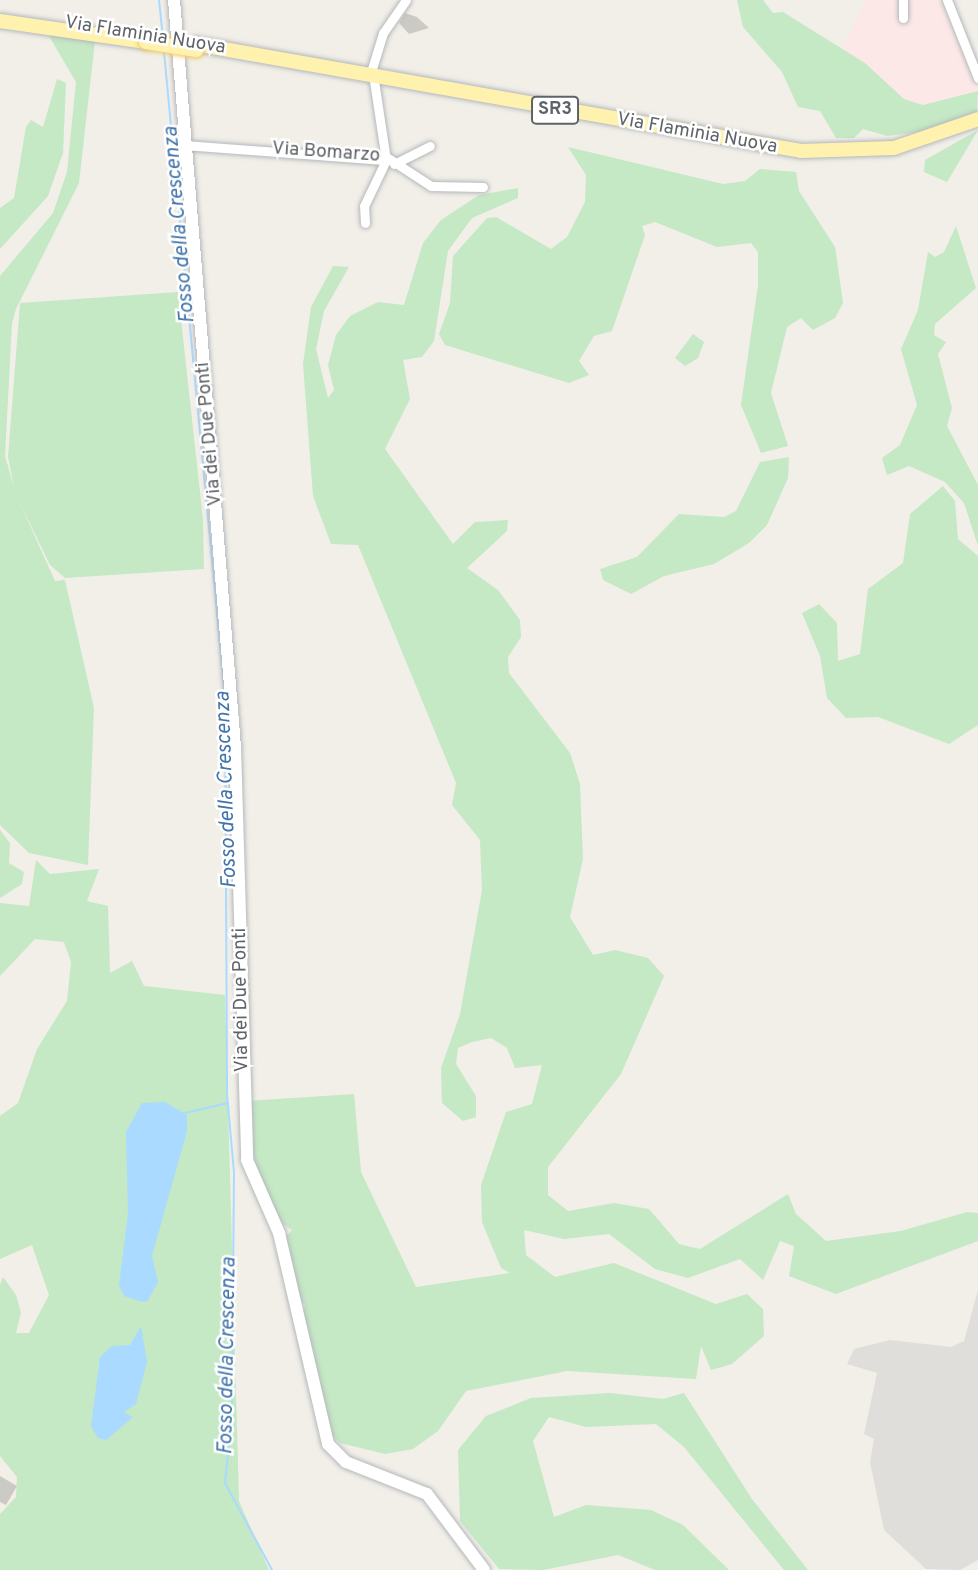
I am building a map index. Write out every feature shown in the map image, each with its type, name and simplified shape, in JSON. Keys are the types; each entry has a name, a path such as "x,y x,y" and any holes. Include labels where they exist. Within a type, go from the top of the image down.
{"main road":[{"name":"Via Flaminia Nuova","path":"0,14 826,153 897,147 978,119"},
{"name":"Via Flaminia Nuova","path":"0,21 146,39"}],"street":[{"name":"Via dei Due Ponti","path":"174,0 235,747 247,1160 279,1233 328,1444 346,1462 427,1494 484,1570"},
{"path":"372,78 395,0"},
{"path":"391,20 406,0"},
{"path":"903,0 903,18"},
{"path":"947,0 978,78"},
{"name":"Via Bomarzo","path":"185,145 204,144 390,160 372,78"},
{"path":"187,163 204,144"},
{"path":"365,223 364,206 390,160 430,146"},
{"path":"390,160 430,186 484,187"}],"shaded area":[{"path":"866,0 950,0 978,91 923,105 904,99 842,48"},
{"path":"978,1290 978,1560 960,1570 926,1569 884,1530 870,1462 874,1439 864,1434 877,1373 847,1364 854,1349 890,1340 951,1347 964,1341"}],"green space":[{"path":"737,0 763,0 773,13 783,12 865,63 904,99 923,105 978,91 977,111 934,130 887,136 863,129 854,138 836,138 820,111 798,107 782,72 743,27"},
{"path":"49,36 95,41 79,183 16,309 12,324 5,456 14,487 8,457 20,303 178,292 203,519 204,569 65,578 50,565 19,501 55,581 65,580 94,708 88,865 29,853 0,825 0,276 53,213 67,172 76,82"},
{"path":"57,79 66,83 63,153 48,196 0,249 0,208 14,198 26,127 31,120 43,127"},
{"path":"978,130 947,182 924,172 925,160"},
{"path":"568,147 723,184 745,181 760,169 796,172 799,191 835,247 843,303 835,318 813,330 801,318 787,327 771,393 788,446 761,453 741,405 758,285 758,252 751,243 717,247 655,222 642,226 645,235 612,331 594,336 579,361 589,375 569,383 445,345 439,334 450,303 453,256 487,218 496,217 551,249 567,237 585,202 586,175"},
{"path":"518,188 518,198 472,218 448,251 434,341 422,357 403,360 410,399 385,449 453,544 475,522 508,520 507,531 467,568 498,590 520,620 521,637 508,657 509,673 570,753 580,784 583,859 570,917 593,955 615,950 648,958 664,976 621,1074 548,1167 548,1195 568,1211 614,1203 649,1209 679,1244 700,1249 788,1194 796,1214 826,1241 901,1231 967,1212 978,1213 978,1241 836,1294 789,1276 794,1246 780,1241 763,1280 740,1259 688,1278 655,1269 609,1234 564,1239 524,1230 526,1255 555,1277 614,1263 716,1304 747,1294 763,1309 764,1336 732,1364 711,1370 701,1346 696,1379 567,1371 466,1391 438,1431 413,1449 385,1454 340,1443 330,1433 302,1315 305,1305 296,1297 283,1240 292,1230 280,1222 250,1159 248,1101 354,1094 361,1172 416,1287 510,1273 501,1268 482,1222 481,1185 506,1112 532,1104 542,1065 515,1068 507,1048 491,1038 472,1042 458,1048 456,1064 476,1096 476,1117 463,1121 442,1103 441,1068 460,1014 482,890 480,840 452,805 456,783 358,545 331,544 313,496 303,364 311,307 333,266 349,267 324,311 316,349 328,398 334,390 328,365 336,335 350,316 378,302 404,305 423,243 441,220 479,195"},
{"path":"956,226 976,288 935,324 934,335 946,342 938,354 952,408 947,426 978,485 978,546 964,503 945,482 909,466 887,475 882,458 900,445 917,405 901,349 918,310 928,252 935,257 944,252"},
{"path":"693,334 704,342 698,358 685,366 675,358"},
{"path":"789,457 788,478 767,525 749,543 714,564 664,576 631,594 603,580 600,569 637,557 679,514 724,517 736,511 760,462"},
{"path":"943,486 955,501 958,539 978,556 978,725 949,744 878,717 846,718 827,698 820,656 802,613 819,604 837,623 838,661 860,654 868,589 903,563 910,514"},
{"path":"0,830 10,843 9,863 24,872 22,884 0,898"},
{"path":"36,860 50,874 99,869 87,901 108,906 110,973 132,961 144,986 225,995 239,1501 269,1570 0,1570 0,1514 16,1497 17,1477 0,1456 0,1285 3,1277 16,1295 21,1313 16,1333 29,1333 49,1295 32,1245 0,1259 0,1116 18,1103 37,1049 67,1001 71,962 64,942 35,939 0,976 0,903 29,906"},
{"path":"610,1393 663,1399 684,1393 752,1499 808,1570 784,1570 684,1447 656,1424 586,1427 549,1417 533,1441 554,1517 586,1505 651,1510 683,1525 729,1570 655,1570 618,1555 543,1570 499,1569 460,1521 458,1450 486,1416 531,1398"}],"water":[{"path":"165,1102 187,1115 187,1131 152,1256 158,1282 147,1302 124,1296 119,1285 128,1213 126,1132 142,1103"},
{"path":"141,1326 147,1362 136,1404 124,1412 133,1417 106,1440 98,1438 91,1426 100,1357 112,1346 130,1345"}],"building":[{"path":"405,13 417,17 429,28 409,34 399,23"},
{"path":"0,1476 17,1486 6,1505 0,1502"}],"waterway":[{"name":"Fosso della Crescenza","path":"159,0 163,39"},
{"name":"Fosso della Crescenza","path":"164,52 225,697 227,1094 234,1173 232,1417 225,1483 272,1570"},
{"path":"185,1113 228,1103"}]}
